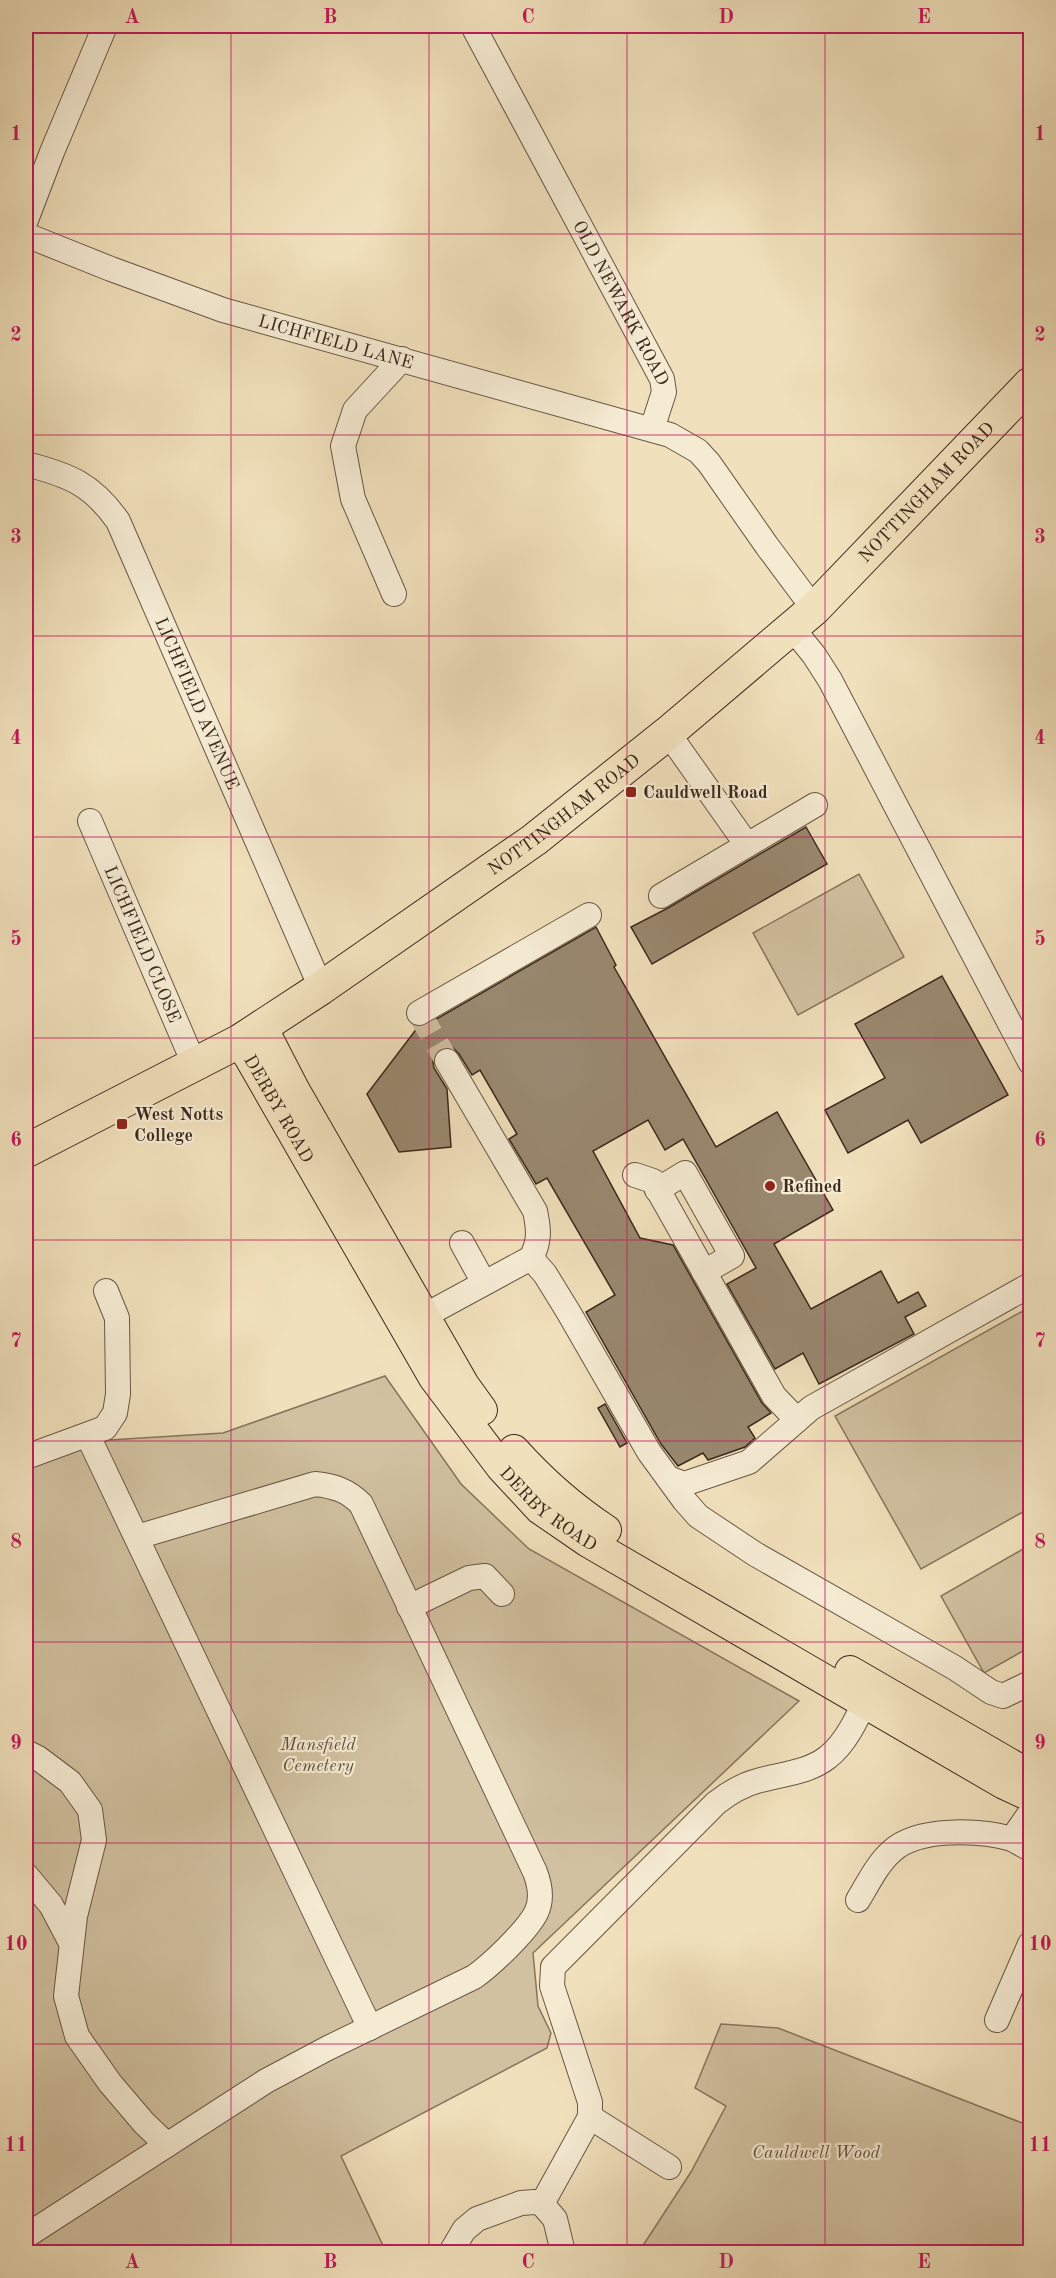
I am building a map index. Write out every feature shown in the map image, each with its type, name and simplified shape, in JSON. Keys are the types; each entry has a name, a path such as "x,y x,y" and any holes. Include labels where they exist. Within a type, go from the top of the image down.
{"highway":[{"name":"NOTTINGHAM ROAD","path":"26,1151 195,1066 251,1034 534,840 668,733 803,618 1030,384"}],"main road":[{"name":"DERBY ROAD","path":"251,1034 295,1091 464,1385 504,1438 537,1475 582,1514 641,1553 869,1694 1004,1784 1030,1796"},
{"name":"DERBY ROAD","path":"251,1034 434,1378 501,1467 540,1509 588,1542 869,1694 1030,1776"}],"street":[{"path":"26,220 105,26"},
{"name":"OLD NEWARK ROAD","path":"473,26 662,379 664,392 652,429"},
{"name":"LICHFIELD LANE","path":"26,235 223,310 652,429"},
{"path":"394,594 353,499 343,446 355,410 402,359"},
{"path":"652,429 684,441 709,463 767,546 803,618 814,655 830,680 1030,1062"},
{"name":"LICHFIELD AVENUE","path":"26,464 76,480 104,501 118,522 321,988"},
{"path":"668,733 747,845"},
{"path":"661,896 815,805"},
{"name":"LICHFIELD CLOSE","path":"90,821 195,1066"},
{"path":"419,1013 589,915"},
{"path":"424,1316 531,1258 538,1246 539,1229 535,1211 447,1061"},
{"path":"657,1190 685,1173 732,1256 704,1272"},
{"path":"635,1175 653,1181 774,1396 797,1420"},
{"path":"462,1243 484,1283"},
{"path":"531,1258 544,1274 649,1452 698,1516 755,1554 955,1668 991,1692 1003,1696 1030,1683"},
{"path":"669,1478 684,1484 749,1461 811,1408 1030,1285"},
{"path":"26,1457 105,1428 115,1413 118,1394 117,1318 106,1292"},
{"path":"88,1436 370,2028"},
{"path":"26,2236 266,2081 469,1980 486,1968 526,1926 536,1912 540,1898 540,1886 535,1872 361,1504 351,1494 338,1488 315,1484 137,1537"},
{"path":"409,1607 469,1578 485,1576 502,1594"},
{"path":"542,2204 590,2117 590,2102 552,1986 553,1967 716,1803 735,1789 756,1781 804,1770 828,1757 844,1739 869,1694"},
{"path":"26,1752 38,1758 70,1782 90,1810 94,1840 75,1917 66,1996 77,2036 110,2082 144,2123 167,2145"},
{"path":"858,1900 881,1863 904,1841 938,1834 973,1834 1001,1835 1021,1844 1030,1813"},
{"path":"26,1875 51,1905 71,1943"},
{"path":"996,2020 1030,1944"},
{"path":"590,2117 627,2138 669,2167"},
{"path":"451,2253 464,2230 477,2219 521,2203 542,2204 555,2219 563,2253"}],"green space":[{"path":"859,874 904,957 798,1015 753,933"},
{"path":"1030,1307 1030,1508 921,1569 835,1416"},
{"name":"Mansfield Cemetery","path":"385,1376 461,1484 529,1549 799,1701 533,1953 538,2006 551,2033 547,2048 341,2156 386,2252 26,2252 26,1467 109,1440 223,1433"},
{"path":"1030,1545 1030,1647 984,1673 941,1596"},
{"name":"Cauldwell Wood","path":"721,2024 778,2028 1030,2126 1030,2252 643,2252 642,2247 691,2172 726,2106 695,2088"}],"building":[{"path":"806,827 827,864 652,964 631,927 668,908"},
{"path":"596,927 616,965 614,967 716,1147 777,1112 833,1210 774,1244 811,1309 881,1271 898,1303 918,1292 926,1306 905,1317 914,1334 819,1384 803,1353 775,1369 727,1284 756,1268 683,1139 665,1150 648,1120 593,1151 640,1238 673,1245 762,1403 771,1413 748,1427 755,1438 745,1447 708,1460 703,1453 678,1466 661,1444 586,1312 615,1295 547,1178 536,1184 509,1139 517,1134 480,1070 472,1075 453,1048 440,1048 434,1054 434,1068 447,1089 451,1147 399,1152 367,1094 418,1027 426,1025"},
{"path":"942,976 1008,1095 921,1143 908,1120 848,1153 825,1110 885,1078 855,1024"},
{"path":"605,1404 627,1443 620,1447 598,1408"}],"tunnel":[{"path":"419,1013 447,1061"}],"place":[{"name":"Cauldwell Road","path":"631,792"},
{"name":"West Notts College","path":"122,1124"},
{"name":"Refined","path":"770,1186"}]}
